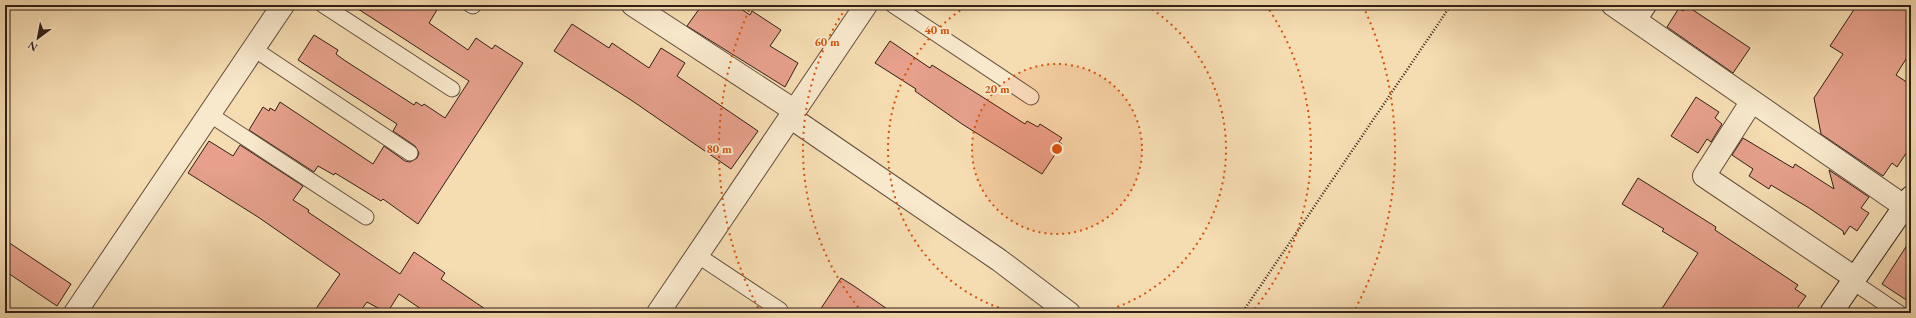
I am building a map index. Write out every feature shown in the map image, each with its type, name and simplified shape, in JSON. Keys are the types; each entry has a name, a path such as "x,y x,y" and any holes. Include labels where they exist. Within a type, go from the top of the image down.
{"street":[{"path":"75,313 283,5"},
{"path":"634,5 1000,260 1069,313"},
{"path":"658,313 866,5"},
{"path":"1613,5 1640,12 1752,101 1909,205 1831,313"},
{"path":"1752,101 1704,176 1854,280"}],"lane":[{"path":"323,5 452,89"},
{"path":"894,5 1031,97"},
{"path":"254,49 410,153"},
{"path":"209,114 366,217"},
{"path":"697,255 780,310"},
{"path":"1854,280 1898,313"}],"path":[{"path":"1242,313 1451,5"}],"building":[{"path":"352,5 440,5 429,23 468,50 476,38 492,49 495,45 523,63 418,224 383,199 381,201 335,173 334,175 318,166 314,172 249,130 263,107 269,111 270,108 275,111 280,102 373,164 384,146 405,161 410,162 417,158 419,153 415,146 393,131 397,124 298,60 314,35 338,50 336,54 344,60 414,105 416,102 422,106 424,104 445,118 469,81"},
{"path":"702,5 735,5 750,15 752,11 781,30 770,46 798,63 785,87 687,26"},
{"path":"1857,5 1911,5 1911,51 1896,75 1911,85 1911,146 1897,167 1892,163 1883,176 1821,134 1814,98 1843,54 1830,46"},
{"path":"1687,6 1750,48 1733,73 1667,27 1679,8 1683,11"},
{"path":"572,24 609,48 612,43 649,68 661,48 685,63 677,76 758,131 731,169 631,100 554,51"},
{"path":"890,41 930,68 932,65 1025,124 1027,121 1038,127 1040,124 1062,138 1059,142 1062,144 1042,174 962,124 915,91 916,89 875,63"},
{"path":"1696,97 1719,112 1715,118 1722,124 1711,142 1707,139 1698,153 1671,136"},
{"path":"1743,138 1793,168 1795,164 1834,189 1829,170 1869,197 1861,208 1869,213 1857,231 1850,226 1844,235 1843,231 1809,208 1771,185 1769,189 1749,176 1753,169 1732,155"},
{"path":"209,141 233,156 240,145 303,186 293,200 309,210 308,212 400,274 414,252 445,273 441,279 491,313 427,313 399,294 387,313 367,302 359,313 313,313 340,274 258,217 188,173"},
{"path":"1638,178 1716,227 1715,230 1798,285 1795,289 1806,296 1794,313 1659,313 1698,253 1662,231 1664,229 1622,204"},
{"path":"1911,239 1911,303 1882,284"},
{"path":"5,240 71,284 57,306 5,271"},
{"path":"841,278 854,286 893,313 818,313"}]}
